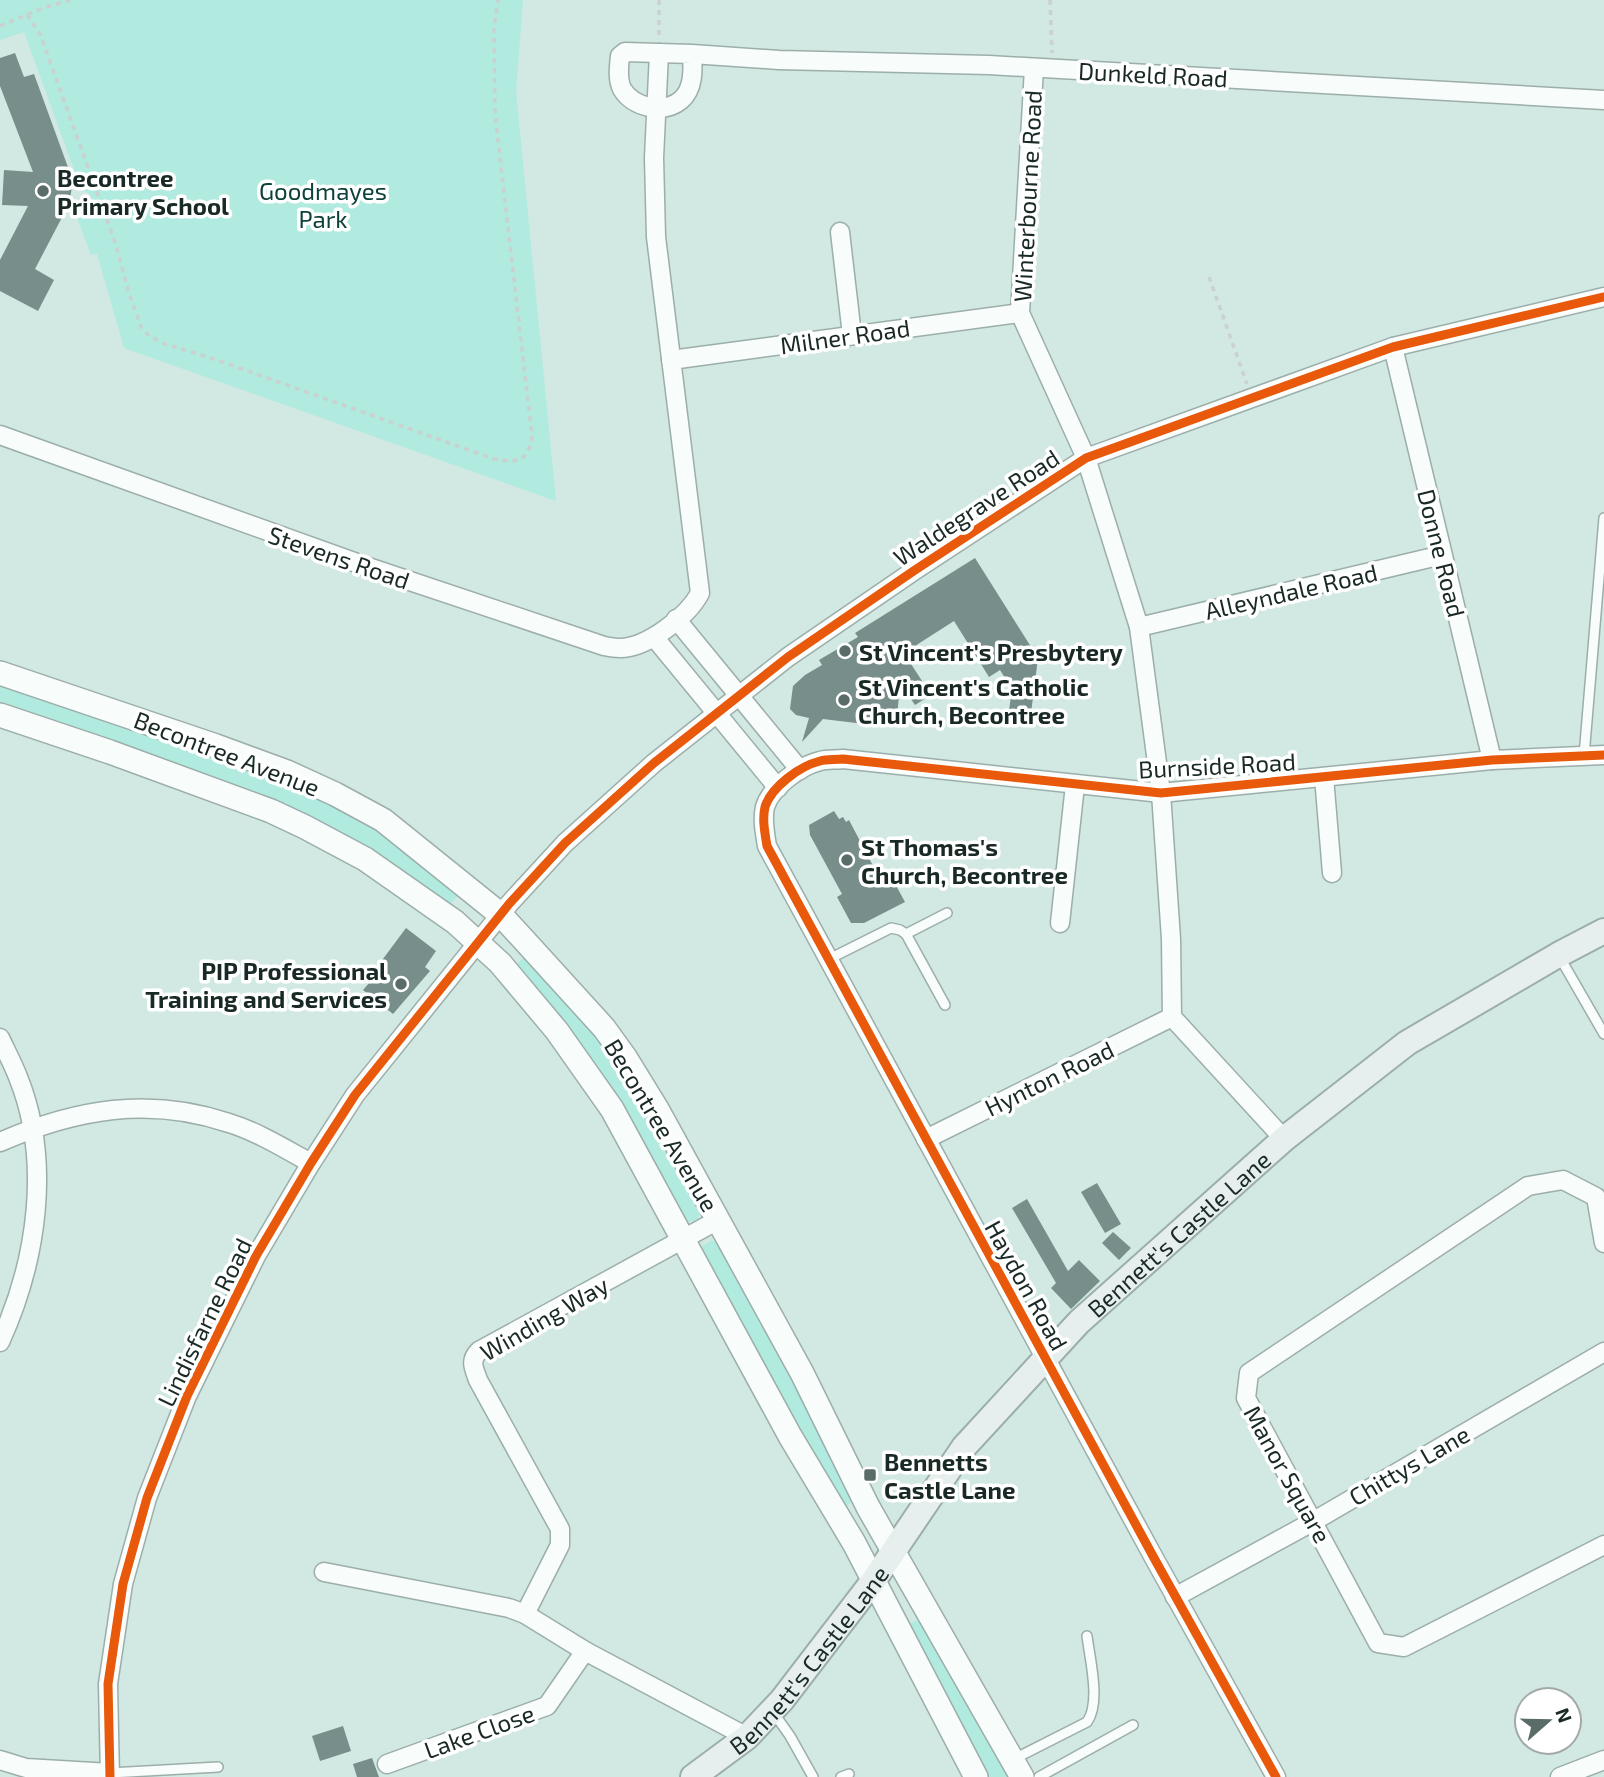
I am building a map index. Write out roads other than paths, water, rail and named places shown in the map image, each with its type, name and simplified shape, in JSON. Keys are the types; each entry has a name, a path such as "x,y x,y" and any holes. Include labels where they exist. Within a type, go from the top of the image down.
{"main road":[{"name":"Bennett's Castle Lane","path":"693,1777 747,1737 772,1711 874,1580 964,1447 1079,1322 1284,1139 1407,1043 1604,931"}],"street":[{"name":"Dunkeld Road","path":"656,108 631,100 621,86 618,68 620,56 625,52 779,60 1043,68 1604,100"},
{"name":"Stevens Road","path":"0,435 355,563 604,646 621,648 637,645 654,637 692,606 700,593 656,237 654,158 659,53"},
{"path":"656,108 681,100 689,88 694,72 692,54"},
{"name":"Winterbourne Road","path":"1043,68 1020,313 1086,458 1139,627 1161,793 1171,939 1172,1017"},
{"path":"840,232 852,335"},
{"name":"Waldegrave Road","path":"478,942 565,843 654,763 788,657 1086,458 1392,347 1604,297"},
{"name":"Milner Road","path":"671,360 1020,313"},
{"name":"Donne Road","path":"1392,347 1492,760"},
{"name":"Alleyndale Road","path":"1139,627 1442,555"},
{"path":"676,619 800,770"},
{"path":"654,637 778,788"},
{"name":"Becontree Avenue","path":"0,673 287,772 383,820 501,915 587,1007 625,1057 657,1109 802,1373 864,1499 1017,1768"},
{"name":"Becontree Avenue","path":"0,715 271,811 305,827 365,859 455,922 500,963 557,1031 612,1109 790,1436 874,1580 976,1777"},
{"name":"Burnside Road","path":"766,805 778,788 800,770 820,761 842,759 1161,793 1492,760 1604,755"},
{"path":"1324,777 1332,873"},
{"path":"1060,923 1075,785"},
{"name":"Haydon Road","path":"766,805 763,824 767,846 1175,1597 1276,1777"},
{"name":"Lindisfarne Road","path":"110,1775 108,1684 123,1584 147,1498 187,1396 256,1256 311,1163 355,1095 478,942"},
{"path":"1172,1017 1284,1139"},
{"name":"Hynton Road","path":"926,1139 1172,1017"},
{"path":"0,1038 19,1078 32,1128 37,1171 32,1244 20,1291 0,1342"},
{"path":"0,1142 32,1128 83,1113 124,1108 178,1112 230,1123 311,1163"},
{"name":"Manor Square","path":"1604,1243 1596,1197 1563,1180 1528,1186 1249,1373 1246,1398 1378,1643 1404,1647 1604,1545"},
{"name":"Winding Way","path":"525,1614 560,1545 560,1529 478,1380 472,1361 474,1356 718,1220"},
{"name":"Chittys Lane","path":"1175,1597 1314,1521 1604,1352"},
{"path":"324,1572 509,1608 525,1614 585,1651 747,1737"},
{"name":"Lake Close","path":"389,1770 547,1706 585,1651"},
{"path":"1560,1777 1604,1759"},
{"path":"0,1760 26,1768 110,1775"}],"lane":[{"path":"1584,756 1604,518"},
{"path":"906,934 947,913"},
{"path":"829,959 891,928 900,930 906,934 945,1004"},
{"path":"1558,955 1604,1034"},
{"path":"1017,1768 1092,1715 1094,1702 1087,1636"},
{"path":"772,1711 813,1777"},
{"path":"1039,1777 1133,1725"},
{"path":"110,1775 218,1767"}],"place":[{"name":"Becontree Primary School","path":"43,191"},
{"name":"St Vincent's Presbytery","path":"845,651"},
{"name":"St Vincent's Catholic Church, Becontree","path":"844,700"},
{"name":"St Thomas's Church, Becontree","path":"847,860"},
{"name":"PIP Professional Training and Services","path":"401,984"},
{"name":"Bennetts Castle Lane","path":"870,1475"}],"park label":[{"name":"Goodmayes Park","path":"323,204"}]}
